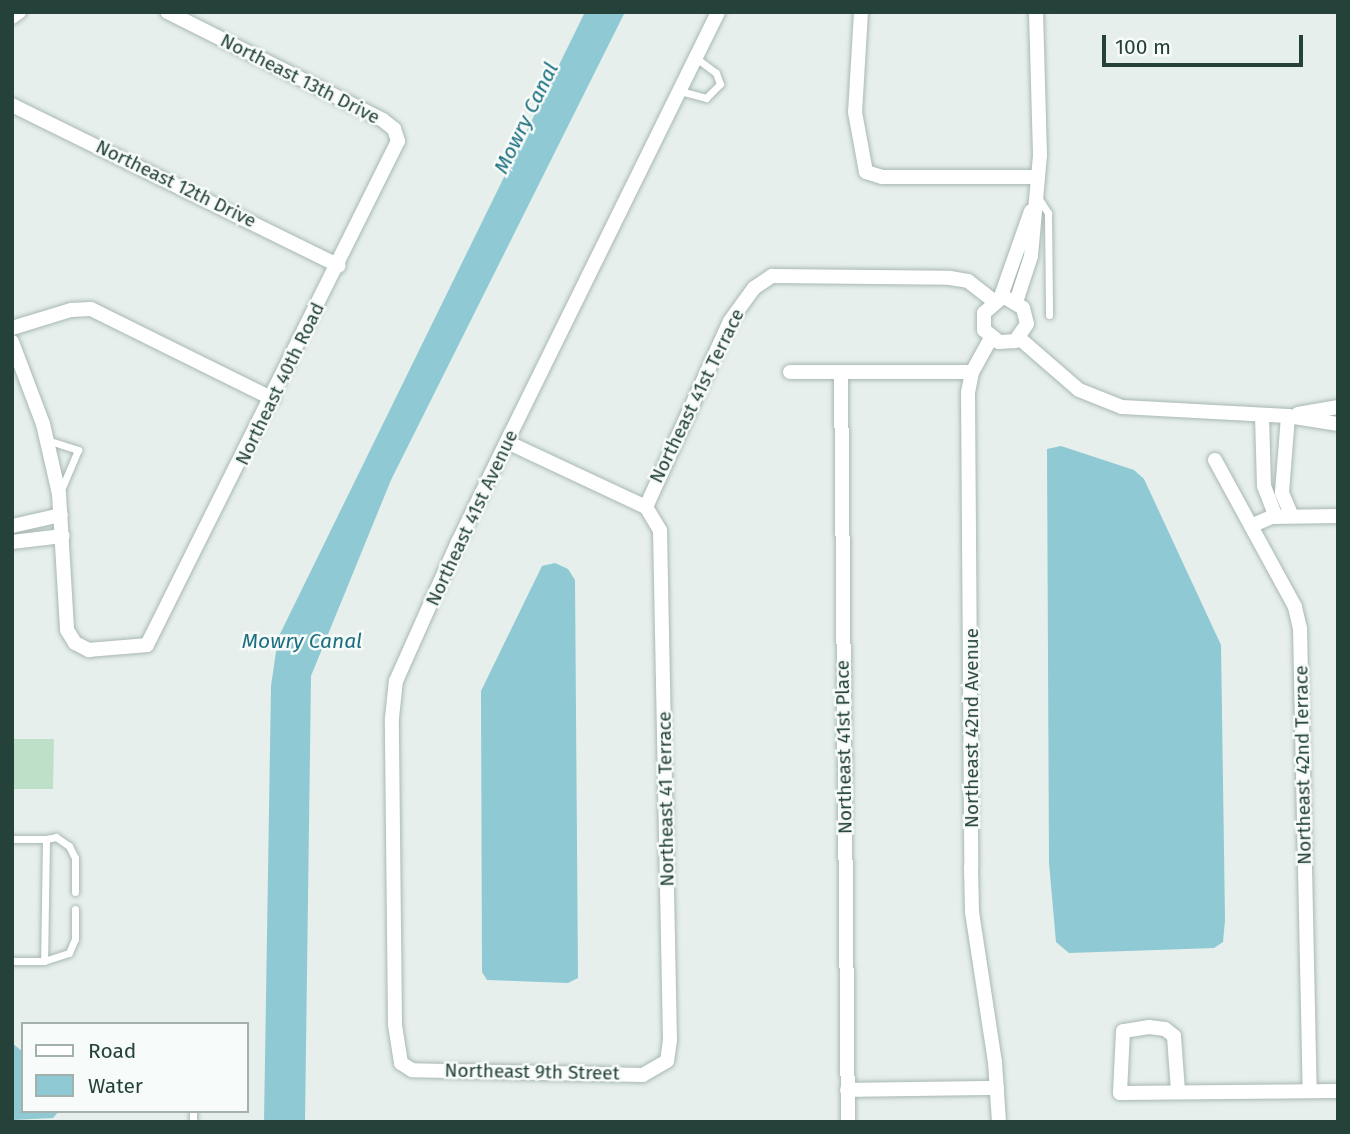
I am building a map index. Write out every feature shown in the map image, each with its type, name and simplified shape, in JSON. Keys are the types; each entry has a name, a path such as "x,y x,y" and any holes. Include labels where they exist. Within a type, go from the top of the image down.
{"street":[{"path":"12,17 19,12"},
{"name":"Northeast 13th Drive","path":"167,12 394,129"},
{"name":"Northeast 41st Avenue","path":"401,1063 395,1010 396,681 507,443 718,12"},
{"path":"861,12 854,62 855,112 866,172 882,177 1038,177"},
{"path":"1016,302 1030,261 1037,196 1036,12"},
{"name":"Northeast 12th Drive","path":"12,105 339,266"},
{"name":"Northeast 40th Road","path":"63,536 67,631 75,643 89,650 137,649 154,636 394,154 398,141 394,129"},
{"path":"1020,338 999,342 991,338 982,322 997,300 1037,196"},
{"path":"1013,255 1030,261"},
{"name":"Northeast 41st Terrace","path":"646,507 730,321 754,288 772,276 950,278 968,281 997,300"},
{"path":"997,300 1016,302 1026,314 1020,338"},
{"path":"12,328 91,309 273,399"},
{"name":"Northeast 42nd Avenue","path":"991,338 972,372 968,392 972,912 997,1088 999,1122"},
{"path":"1020,338 1079,390 1122,407 1288,416 1338,425"},
{"path":"12,342 47,440 59,494 63,536 12,542"},
{"path":"790,372 972,372"},
{"name":"Northeast 41st Place","path":"841,372 848,1122"},
{"path":"1288,416 1338,407"},
{"path":"1262,415 1264,486 1276,516"},
{"path":"1288,416 1282,493 1292,516"},
{"path":"507,443 646,507"},
{"name":"Northeast 42nd Terrace","path":"1215,460 1295,607 1300,628 1310,1091"},
{"name":"Northeast 41 Terrace","path":"646,507 660,530 670,1041 667,1061 662,1065"},
{"path":"12,526 61,515"},
{"path":"1251,526 1276,516 1338,516"},
{"path":"1178,1091 1174,1036 1165,1028 1149,1027 1123,1031 1120,1093 1338,1091"},
{"name":"Northeast 9th Street","path":"401,1063 412,1069 643,1075 662,1065"},
{"path":"847,1090 997,1088"}],"lane":[{"path":"680,91 706,98 720,84 716,73 696,58"},
{"path":"1037,196 1048,213 1049,315"},
{"path":"47,440 78,450 59,494"},
{"path":"12,839 55,837 69,846 75,858 75,892"},
{"path":"44,961 46,839"},
{"path":"12,961 44,961 69,953 75,939 75,909"}],"green space":[{"path":"12,739 54,739 53,789 12,789"}],"water":[{"name":"Mowry Canal","path":"585,12 625,12 391,480 311,676 305,1122 264,1122 271,686 278,638"},
{"path":"1061,446 1134,470 1144,479 1221,645 1225,920 1223,942 1214,948 1069,953 1056,942 1049,863 1047,449"},
{"path":"555,563 568,569 575,580 578,978 568,983 487,980 482,972 481,691 542,566"},
{"path":"12,1043 21,1050 21,1113 57,1113 53,1118 12,1120"}]}
